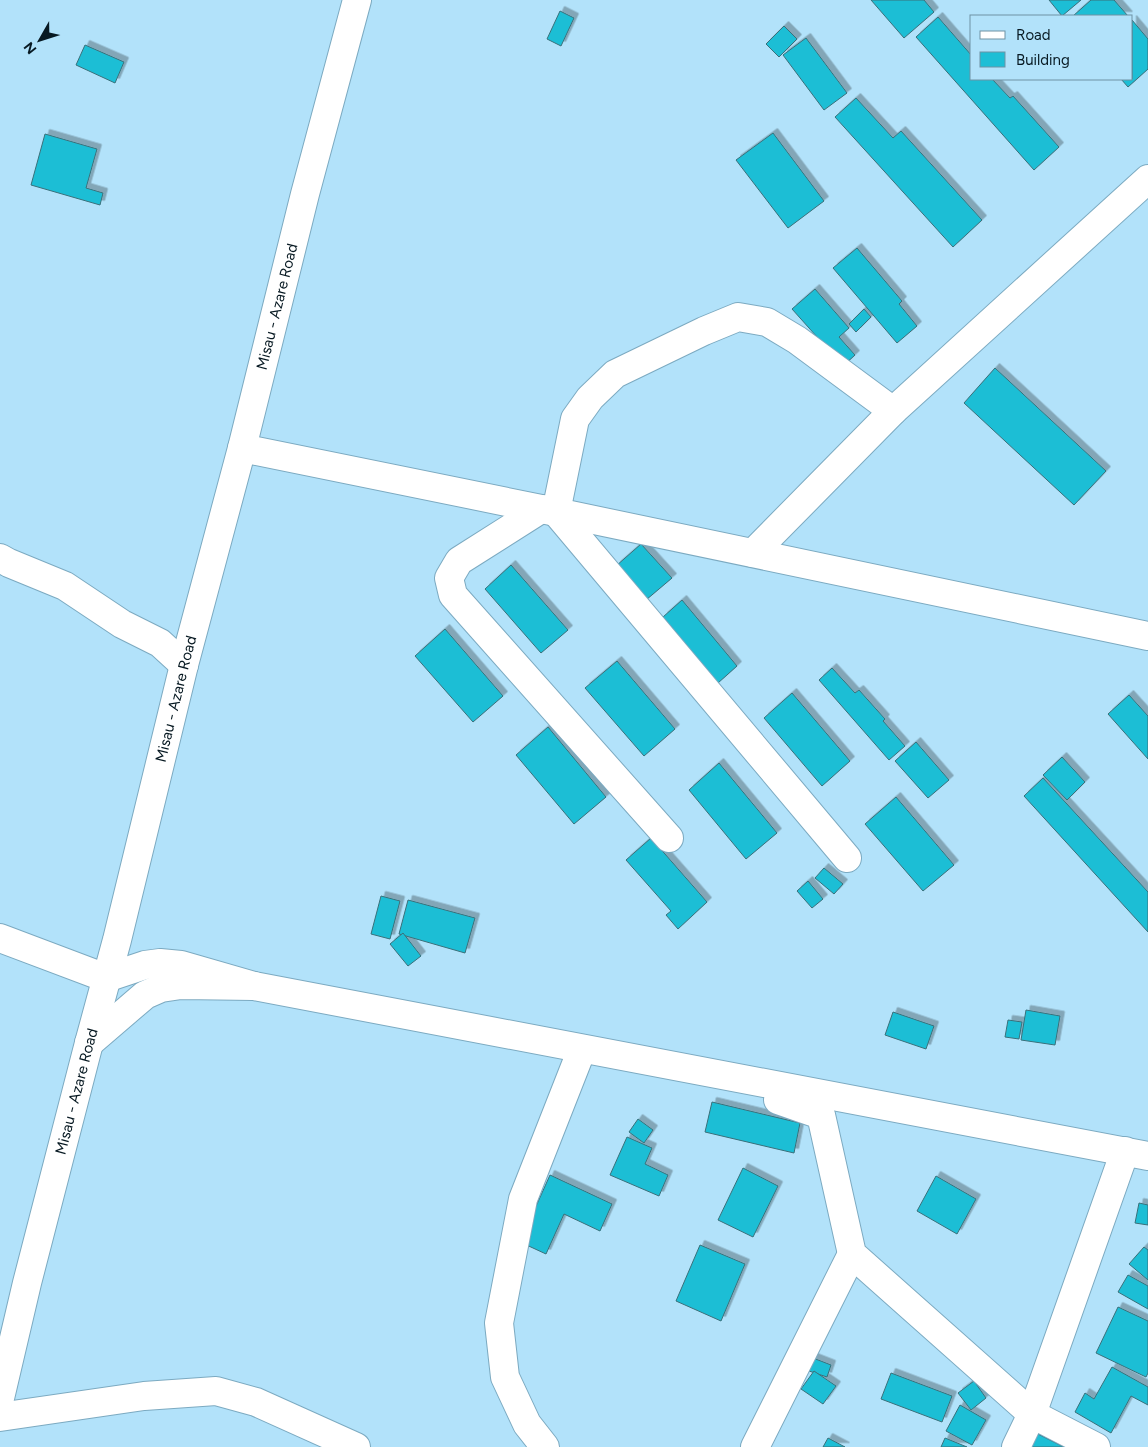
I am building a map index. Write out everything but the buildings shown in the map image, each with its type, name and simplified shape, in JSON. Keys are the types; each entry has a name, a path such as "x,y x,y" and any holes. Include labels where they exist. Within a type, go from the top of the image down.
{"street":[{"name":"Misau - Azare Road","path":"0,1398 27,1283 88,1043 119,931 184,665 357,0"},
{"path":"753,553 893,411 1148,179"},
{"path":"669,838 453,595 449,578 459,561 548,510 576,419 590,398 615,374 704,330 738,317 768,322 797,340 893,411"},
{"path":"242,448 1148,636"},
{"path":"548,510 847,858"},
{"path":"0,558 65,586 122,624 160,643 184,665"},
{"path":"0,938 106,978 145,965 181,966 254,986 1136,1153 1032,1414 1016,1447"},
{"path":"88,1043 145,995 161,988 181,985 254,986"},
{"path":"545,1447 527,1424 505,1377 499,1323 523,1199 582,1049"},
{"path":"690,1070 820,1115 852,1254 1032,1414 1096,1447"},
{"path":"755,1447 852,1254"},
{"path":"0,1417 144,1396 216,1391 256,1402 356,1447"}]}
